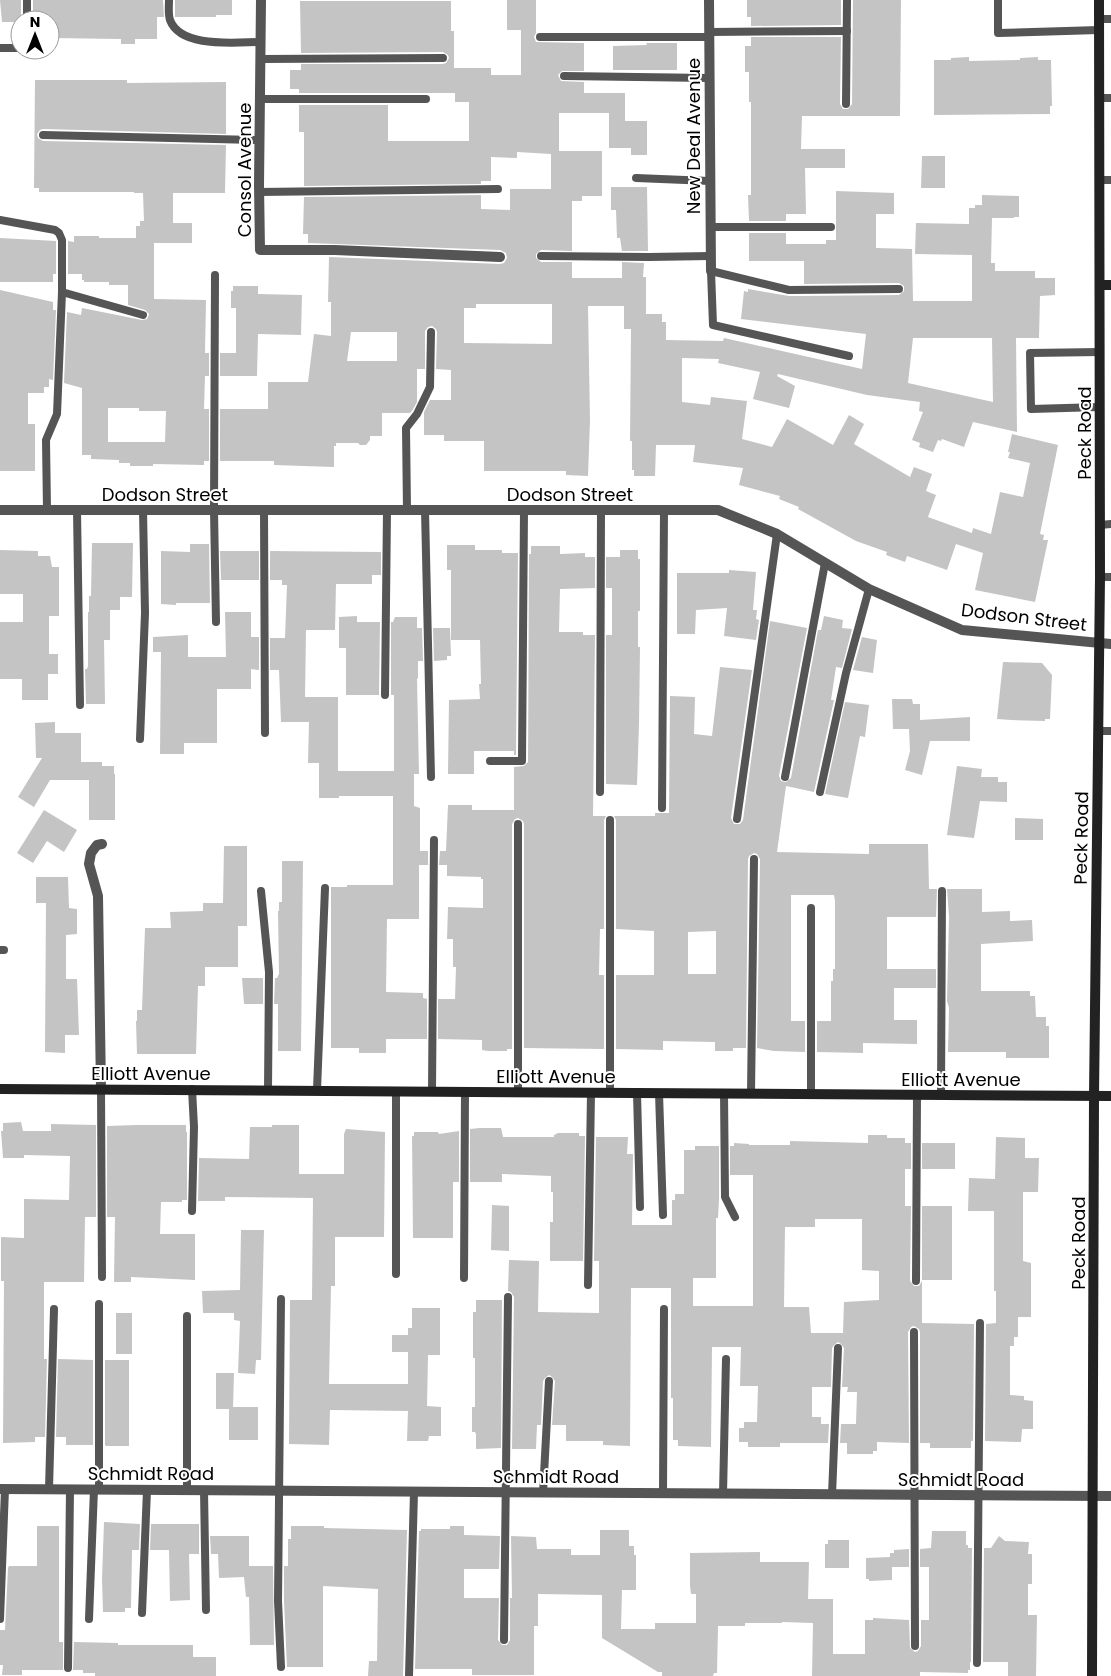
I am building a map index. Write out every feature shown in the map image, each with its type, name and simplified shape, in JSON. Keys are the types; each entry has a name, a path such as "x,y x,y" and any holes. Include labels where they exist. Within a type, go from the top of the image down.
{"main road":[{"name":"Peck Road","path":"1092,1676 1094,1096 1100,642 1099,0"},
{"path":"1100,285 1111,285"},
{"name":"Elliott Avenue","path":"0,1089 1111,1096"}],"street":[{"name":"Consol Avenue","path":"261,0 260,250 335,250 500,257"},
{"name":"New Deal Avenue","path":"709,0 711,271"},
{"name":"Dodson Street","path":"0,510 718,510 777,534 869,589 962,630 1111,644"},
{"path":"101,1089 98,896 89,864 91,852 96,846 102,844"},
{"name":"Schmidt Road","path":"3,1489 1111,1496"}],"lane":[{"path":"169,0 170,20 176,29 190,38 203,41 261,42"},
{"path":"846,104 847,0"},
{"path":"998,0 998,32 1099,30"},
{"path":"1099,19 1111,19"},
{"path":"540,37 847,31"},
{"path":"261,59 443,58"},
{"path":"564,76 709,78"},
{"path":"1100,98 1111,98"},
{"path":"260,99 426,99"},
{"path":"43,135 260,140"},
{"path":"636,178 710,181"},
{"path":"1100,180 1111,180"},
{"path":"259,192 498,189"},
{"path":"0,220 55,230 59,233 62,240 57,414 46,440 47,510"},
{"path":"710,227 831,227"},
{"path":"541,256 711,256"},
{"path":"849,356 713,324 711,271 789,290 899,289"},
{"path":"215,275 214,510 216,622"},
{"path":"62,292 143,315"},
{"path":"407,510 406,428 417,414 430,387 431,332"},
{"path":"1100,352 1030,353 1031,409 1100,408"},
{"path":"77,510 80,705"},
{"path":"140,739 145,613 143,510"},
{"path":"264,510 265,733"},
{"path":"385,695 387,510"},
{"path":"425,510 431,777"},
{"path":"490,761 522,761 524,510"},
{"path":"600,792 601,510"},
{"path":"662,808 664,510"},
{"path":"1100,525 1111,524"},
{"path":"736,819 777,534"},
{"path":"785,777 825,563"},
{"path":"1100,577 1111,577"},
{"path":"820,792 846,673 869,589"},
{"path":"1099,731 1111,731"},
{"path":"610,820 610,1092"},
{"path":"518,824 518,1092"},
{"path":"432,1091 434,840"},
{"path":"751,1094 754,859"},
{"path":"317,1090 325,888"},
{"path":"261,891 269,972 268,1090"},
{"path":"941,1095 942,891"},
{"path":"811,908 811,1094"},
{"path":"101,1089 102,1277"},
{"path":"192,1089 194,1127 192,1211"},
{"path":"396,1091 396,1274"},
{"path":"464,1278 465,1091"},
{"path":"588,1285 591,1092"},
{"path":"637,1093 640,1207"},
{"path":"658,1093 663,1215"},
{"path":"724,1093 725,1197 735,1217"},
{"path":"916,1281 917,1095"},
{"path":"504,1640 508,1297"},
{"path":"281,1299 278,1601 281,1667"},
{"path":"89,1619 96,1490 99,1304"},
{"path":"49,1489 54,1309"},
{"path":"663,1494 664,1309"},
{"path":"187,1316 187,1490"},
{"path":"977,1663 980,1323"},
{"path":"914,1332 915,1646"},
{"path":"832,1495 838,1348"},
{"path":"723,1494 726,1359"},
{"path":"543,1492 549,1381"},
{"path":"0,1619 3,1489"},
{"path":"68,1668 70,1489"},
{"path":"142,1613 147,1490"},
{"path":"204,1490 206,1610"},
{"path":"409,1676 414,1492"}],"building":[{"path":"0,0 21,0 21,10 10,10 10,22 2,22"},
{"path":"33,0 163,0 164,17 157,17 157,39 135,39 135,44 121,44 121,39 60,38 60,10 33,10"},
{"path":"175,0 232,0 232,15 175,17"},
{"path":"507,0 536,0 536,33 534,37 536,42 584,43 584,71 562,71 558,75 561,81 584,82 584,93 625,93 625,121 647,121 647,155 631,155 631,148 609,148 609,113 559,113 559,151 602,151 602,196 582,196 582,201 572,201 572,251 541,250 536,254 536,258 541,262 572,262 572,278 622,278 622,262 644,263 643,277 646,277 646,314 662,314 662,322 666,322 666,340 723,341 724,338 862,369 866,334 741,319 744,291 748,292 748,289 789,296 899,295 904,291 904,286 899,283 804,284 804,261 749,261 749,233 786,233 786,244 826,244 826,240 836,240 836,191 894,193 894,214 876,214 876,248 912,249 913,301 972,301 972,255 915,254 916,223 969,224 969,208 975,208 975,205 982,205 982,195 1019,196 1019,217 992,218 991,263 995,263 995,271 1035,271 1035,278 1055,278 1055,295 1040,296 1039,338 1016,338 1017,432 973,422 964,447 942,439 941,441 938,440 933,452 919,447 920,443 912,440 923,412 919,411 920,402 867,395 778,374 777,376 795,386 789,408 753,399 760,372 718,363 719,359 682,358 682,402 710,405 711,397 747,401 742,439 772,447 787,419 833,445 849,415 864,424 854,444 910,477 914,467 932,474 926,491 936,495 928,517 972,533 973,528 991,534 1000,492 1023,497 1030,463 1008,458 1012,434 1058,445 1040,534 1044,535 1043,540 1048,540 1035,602 975,590 983,553 956,544 947,570 907,556 905,562 886,555 887,552 856,541 798,509 799,507 779,499 780,496 739,485 743,468 693,462 695,445 656,445 655,476 634,476 634,470 632,470 632,441 630,441 631,329 624,329 624,306 588,306 590,421 588,476 566,475 566,471 484,471 484,441 444,441 444,435 424,435 424,412 430,400 451,400 451,370 436,369 437,332 432,326 428,327 425,331 425,369 417,369 417,402 412,411 410,413 382,413 382,436 370,436 370,440 366,445 336,443 336,446 334,446 334,467 274,465 274,461 220,461 220,409 268,409 268,382 308,382 314,334 331,336 331,302 328,302 329,257 500,264 504,263 507,258 506,253 500,250 308,243 308,234 303,234 304,197 481,195 481,209 510,210 510,189 551,189 551,154 517,152 517,158 491,157 491,181 481,181 481,184 304,186 304,132 299,132 299,105 388,105 388,141 469,141 469,102 455,102 455,93 299,93 299,89 290,89 290,70 301,70 301,64 443,64 449,58 443,52 301,53 300,1 451,1 451,31 454,31 454,68 491,68 491,75 521,75 521,30 507,30","holes":["476,304 552,304 552,344 464,343 464,308 476,308","351,332 397,332 397,361 347,361","913,338 992,338 993,402 908,383"]},
{"path":"747,0 841,0 841,25 751,26 751,17 747,17"},
{"path":"853,0 901,0 900,116 802,116 801,149 845,149 845,168 805,168 806,214 786,214 786,221 749,221 748,195 751,195 751,102 749,102 749,72 745,72 745,46 751,46 751,37 841,37 840,104 843,109 848,109 852,104"},
{"path":"646,43 677,43 677,70 613,70 613,46 647,45"},
{"path":"969,57 969,61 1020,60 1020,58 1038,57 1038,60 1051,60 1052,106 1050,106 1050,114 934,115 934,60"},
{"path":"35,80 127,80 127,83 226,82 226,134 43,129 37,134 38,138 43,141 226,145 225,193 173,193 173,223 192,223 192,243 154,243 154,299 206,300 205,353 209,353 209,376 205,376 204,409 209,409 209,461 204,461 204,465 153,464 153,466 130,466 130,463 119,463 119,460 91,459 91,455 82,455 82,388 64,383 67,312 81,315 82,308 142,320 147,319 149,314 145,310 128,305 128,285 109,285 109,282 84,282 82,274 68,274 68,241 74,242 74,236 136,238 136,226 140,226 140,221 144,221 143,193 39,192 39,188 34,188","holes":["108,408 139,408 139,411 166,411 165,442 108,442"]},
{"path":"922,156 945,156 945,188 921,188"},
{"path":"611,187 647,187 648,251 622,251 620,238 617,238 616,210 611,210"},
{"path":"0,238 56,241 56,274 53,274 53,282 0,282"},
{"path":"233,286 258,286 258,294 302,295 301,335 258,334 257,376 220,376 220,353 236,353 236,308 231,308 231,291 233,291"},
{"path":"0,290 53,302 53,310 56,310 53,380 49,379 49,387 44,387 44,393 28,393 28,424 35,424 35,471 0,471"},
{"path":"92,543 133,543 132,597 120,597 120,610 110,610 110,640 104,640 105,704 86,704 85,669 88,666 88,612 89,596 91,596"},
{"path":"190,544 209,544 210,603 161,604 161,551 190,552"},
{"path":"447,545 475,545 475,550 502,550 502,553 518,553 516,755 514,755 514,751 474,751 474,774 448,774 449,700 480,699 479,684 481,684 480,640 451,640 451,570 447,570"},
{"path":"531,546 560,546 560,554 585,553 585,557 595,557 595,588 560,589 559,632 583,632 583,635 595,635 593,816 606,816 604,820 604,929 600,929 599,975 604,975 604,1049 524,1048 524,824 518,818 512,824 512,1049 507,1049 507,1051 488,1051 482,1050 482,1040 438,1039 438,999 455,999 456,967 453,967 453,939 447,939 448,907 483,908 483,879 481,877 447,876 447,865 439,865 440,851 446,851 448,805 472,805 472,810 514,810 514,767 524,766 528,762 529,554 531,554"},
{"path":"0,550 38,551 38,556 50,556 52,567 59,567 59,616 49,616 49,654 58,654 58,674 48,674 48,700 22,700 22,679 0,679 0,622 23,622 23,594 0,594"},
{"path":"620,550 638,550 638,559 640,559 637,785 606,784 606,635 612,635 612,588 606,588 606,557 620,557"},
{"path":"220,551 259,551 259,580 221,580"},
{"path":"270,551 381,552 381,575 372,575 372,584 336,584 335,630 306,630 305,697 338,697 338,771 394,771 394,695 391,695 391,622 393,622 395,617 417,617 417,628 422,628 423,661 418,661 417,678 419,774 414,774 414,806 420,808 420,851 428,851 428,865 419,865 419,919 387,919 386,992 423,993 423,998 427,999 427,1039 386,1039 386,1053 359,1053 359,1048 331,1048 331,887 393,885 393,796 319,798 319,763 308,763 309,722 281,722 279,670 270,670 270,638 285,638 287,585 282,585 282,580 270,580"},
{"path":"729,570 756,572 753,610 757,610 756,619 759,620 756,640 724,636 727,608 696,610 695,634 677,634 677,573 729,573"},
{"path":"225,612 251,612 251,637 259,637 259,670 251,669 251,689 217,689 217,743 184,743 184,754 160,754 161,652 153,652 153,637 188,635 188,657 226,657"},
{"path":"357,616 357,622 380,622 379,695 346,695 346,648 339,648 339,617"},
{"path":"824,616 843,620 842,628 852,629 842,668 836,667 831,700 834,700 814,792 786,786 777,852 869,854 869,844 928,844 929,889 937,889 936,917 887,917 887,969 936,969 936,988 894,988 894,1020 917,1020 917,1044 863,1043 863,1053 817,1052 817,1021 831,1021 831,981 833,981 833,969 835,969 835,901 834,895 791,895 791,1021 805,1021 805,1052 774,1051 757,1048 760,859 754,853 748,859 746,1048 733,1048 733,1051 715,1051 715,1042 663,1041 663,1050 616,1049 616,975 654,975 654,931 616,929 616,820 614,816 655,816 655,813 669,813 670,696 695,697 694,734 712,736 720,667 752,670 731,818 734,824 740,824 743,820 770,621 807,628 779,776 781,781 786,782 791,778 818,630 821,630","holes":["716,931 716,974 688,974 688,932"]},
{"path":"433,628 450,628 451,656 447,656 447,660 434,661"},
{"path":"862,637 877,640 873,673 853,670"},
{"path":"1003,662 1042,663 1052,675 1050,719 1045,719 1045,721 997,719"},
{"path":"892,699 912,699 913,704 920,704 920,720 970,717 970,741 930,741 922,775 905,770 910,751 909,729 893,729"},
{"path":"845,702 869,705 865,737 860,736 848,798 825,794"},
{"path":"55,722 55,733 81,733 81,762 102,762 102,766 114,766 115,820 89,820 89,780 50,780 34,807 18,797 42,758 36,758 35,723"},
{"path":"957,766 982,769 981,777 998,777 998,782 1007,782 1007,802 980,801 974,838 947,835"},
{"path":"44,810 77,830 64,852 47,841 33,863 17,853"},
{"path":"1015,818 1043,819 1043,840 1015,840"},
{"path":"224,846 247,846 247,926 238,926 238,967 205,967 205,986 198,986 196,1054 137,1054 136,1021 137,1010 142,1010 145,928 171,928 170,912 203,911 203,903 223,903"},
{"path":"282,861 303,861 301,1051 278,1051 278,1004 274,1004 275,978 279,974 278,911 279,902 282,902"},
{"path":"36,877 68,877 69,908 77,909 77,934 66,935 66,979 77,979 79,1035 65,1035 65,1053 45,1052 46,903 36,903"},
{"path":"947,889 982,889 982,912 1010,911 1010,921 1032,920 1033,941 981,944 981,991 1030,991 1030,996 1035,996 1036,1017 1046,1017 1046,1026 1049,1026 1049,1058 1006,1058 1006,1052 948,1052 949,917"},
{"path":"242,978 263,978 263,1004 244,1004"},
{"path":"21,1122 23,1131 51,1131 51,1124 96,1125 96,1217 85,1217 84,1282 44,1282 44,1359 47,1359 45,1437 35,1437 35,1442 3,1443 4,1281 1,1281 1,1237 24,1238 24,1199 69,1200 70,1156 24,1155 24,1158 3,1158 1,1131 3,1131 3,1123"},
{"path":"186,1125 187,1200 182,1200 182,1202 161,1202 160,1234 195,1234 195,1280 131,1277 131,1282 114,1282 115,1217 107,1217 107,1126"},
{"path":"272,1125 299,1125 299,1174 344,1174 344,1134 346,1129 385,1132 384,1237 335,1237 335,1286 331,1286 329,1384 408,1384 408,1352 392,1352 392,1335 408,1335 408,1328 412,1328 412,1308 440,1308 440,1355 428,1355 427,1406 441,1407 441,1436 429,1436 428,1441 407,1441 408,1411 330,1410 329,1445 289,1444 290,1300 312,1300 313,1198 225,1197 225,1201 198,1201 199,1158 249,1159 250,1127 272,1127"},
{"path":"501,1128 503,1137 554,1137 558,1133 579,1133 579,1136 585,1136 583,1261 550,1261 550,1222 553,1222 551,1176 502,1174 502,1182 470,1182 470,1129"},
{"path":"459,1131 459,1182 453,1182 453,1238 413,1238 412,1136 414,1136 414,1132 438,1132 439,1134"},
{"path":"868,1135 887,1135 887,1138 905,1138 905,1143 911,1143 911,1169 905,1169 905,1206 911,1206 910,1281 914,1286 919,1286 922,1281 922,1323 974,1324 973,1441 971,1441 971,1448 930,1448 930,1443 920,1443 920,1332 914,1326 908,1332 909,1443 877,1442 877,1451 873,1451 873,1454 847,1454 847,1443 840,1443 841,1424 856,1424 857,1392 847,1392 848,1387 842,1387 844,1348 838,1342 832,1348 831,1387 812,1387 812,1417 821,1417 821,1424 829,1424 828,1443 780,1443 780,1447 748,1447 748,1442 739,1442 739,1428 744,1428 744,1422 757,1422 758,1386 740,1386 741,1347 712,1347 711,1447 678,1446 678,1440 673,1440 673,1398 671,1398 671,1288 631,1288 630,1446 603,1445 603,1441 566,1441 566,1425 552,1425 555,1381 549,1375 543,1381 541,1425 537,1425 536,1449 512,1449 514,1297 508,1291 509,1260 539,1261 538,1312 599,1313 599,1261 594,1261 596,1137 628,1137 627,1154 633,1154 632,1225 672,1225 672,1200 675,1200 675,1194 684,1194 684,1150 695,1150 695,1146 719,1146 716,1278 693,1278 693,1306 753,1306 753,1175 730,1175 730,1146 734,1146 734,1143 790,1145 790,1141 868,1143","holes":["815,1219 862,1219 862,1270 879,1271 879,1300 844,1302 843,1333 811,1333 809,1307 784,1307 785,1227 815,1227"]},
{"path":"996,1137 1025,1138 1025,1158 1039,1158 1038,1192 1023,1192 1023,1261 1031,1263 1031,1317 1018,1317 1018,1337 1014,1337 1014,1346 1010,1346 1010,1395 1024,1396 1024,1400 1033,1401 1033,1429 1022,1429 1021,1442 985,1441 986,1324 996,1323 994,1211 968,1211 969,1178 995,1179"},
{"path":"922,1143 955,1143 955,1169 922,1169"},
{"path":"492,1205 509,1206 509,1251 491,1250"},
{"path":"922,1206 952,1206 952,1280 922,1280"},
{"path":"241,1230 264,1230 261,1360 256,1360 255,1374 238,1373 240,1321 234,1320 234,1313 203,1313 202,1291 240,1290"},
{"path":"476,1300 502,1300 501,1448 476,1449 476,1434 472,1432 472,1407 475,1407 473,1312 476,1312"},
{"path":"116,1313 132,1313 132,1354 116,1354"},
{"path":"58,1359 93,1360 93,1445 66,1445 66,1437 56,1437"},
{"path":"105,1360 129,1360 129,1446 105,1445"},
{"path":"216,1373 234,1373 233,1407 258,1407 258,1440 229,1440 229,1409 216,1409"},
{"path":"104,1522 140,1524 139,1550 132,1550 131,1608 125,1608 125,1612 103,1612"},
{"path":"151,1524 199,1524 199,1554 189,1554 190,1600 170,1601 169,1550 150,1550"},
{"path":"37,1526 59,1526 59,1642 63,1642 63,1670 22,1670 22,1675 2,1675 3,1665 0,1665 0,1630 5,1630 8,1568 9,1566 37,1566"},
{"path":"291,1526 407,1530 403,1676 368,1676 369,1661 377,1661 378,1589 323,1586 323,1667 287,1667 284,1566 288,1566 288,1539 291,1539"},
{"path":"450,1526 464,1526 464,1535 500,1536 499,1569 464,1569 464,1598 499,1598 498,1640 502,1645 507,1645 510,1640 510,1598 512,1598 511,1536 536,1537 537,1549 571,1549 571,1555 600,1555 600,1530 629,1530 629,1546 634,1546 634,1555 636,1555 636,1590 622,1590 621,1629 655,1629 655,1623 696,1623 696,1594 691,1594 690,1586 690,1553 760,1552 760,1562 809,1562 808,1599 833,1599 833,1654 865,1654 865,1620 873,1620 873,1618 909,1620 910,1648 915,1652 918,1651 921,1646 921,1620 929,1620 929,1567 920,1567 920,1549 931,1548 932,1531 966,1531 966,1545 968,1545 968,1548 972,1548 970,1670 968,1670 968,1673 920,1672 920,1676 812,1676 813,1623 782,1622 745,1623 745,1626 718,1626 717,1673 714,1673 713,1676 662,1676 662,1672 658,1672 602,1638 602,1595 538,1594 538,1626 534,1626 534,1675 472,1675 472,1669 415,1669 419,1531 421,1529 450,1529"},
{"path":"210,1536 249,1536 249,1566 273,1566 274,1645 250,1645 249,1597 246,1597 244,1577 219,1578 218,1554 211,1554"},
{"path":"999,1536 1005,1541 1029,1542 1028,1554 1032,1554 1032,1584 1028,1584 1028,1615 1037,1615 1036,1676 1008,1676 1008,1662 983,1662 984,1548 991,1548"},
{"path":"828,1540 849,1540 849,1568 825,1568 825,1544 828,1544"},
{"path":"909,1549 909,1567 892,1567 892,1580 869,1581 869,1579 866,1579 866,1558 890,1557 890,1553 894,1553 894,1550"},
{"path":"74,1642 118,1643 118,1645 193,1645 193,1657 216,1657 216,1676 95,1676 95,1673 83,1673 83,1670 73,1670"}]}
